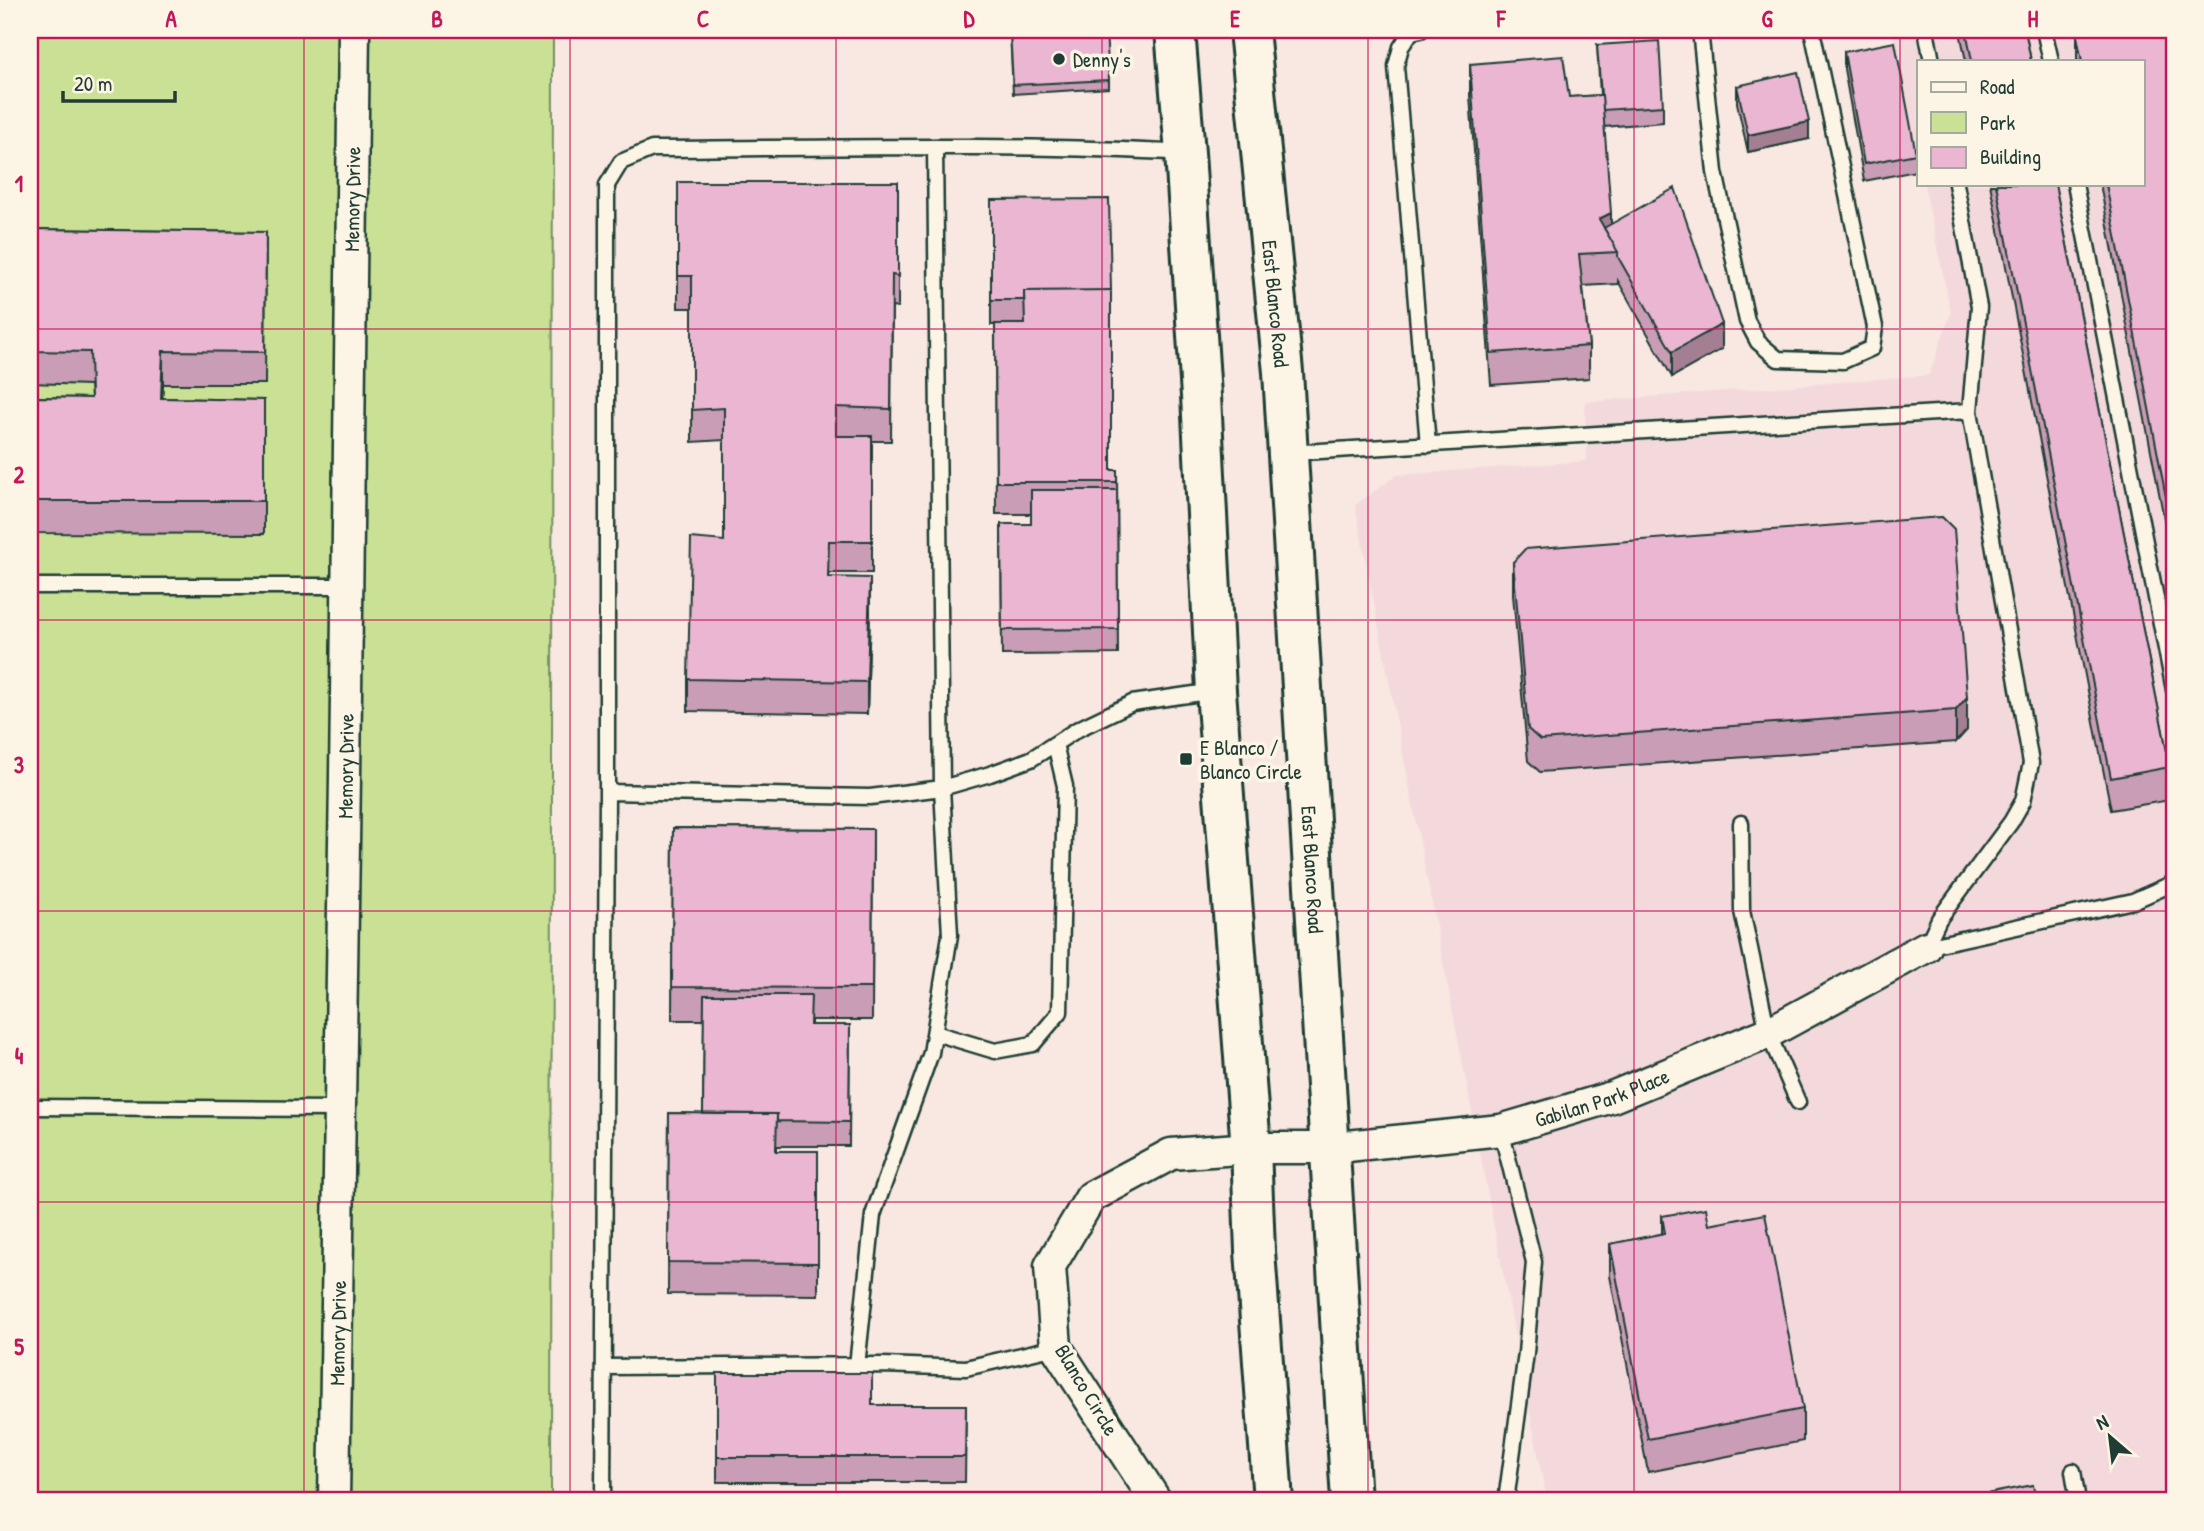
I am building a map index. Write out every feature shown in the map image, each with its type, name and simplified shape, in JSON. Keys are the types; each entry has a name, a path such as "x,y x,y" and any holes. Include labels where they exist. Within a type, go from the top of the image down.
{"highway":[{"path":"1175,30 1201,396 1216,691 1251,1148 1255,1251 1273,1501"},
{"name":"East Blanco Road","path":"1249,30 1283,372 1351,1501"}],"street":[{"name":"Memory Drive","path":"334,1501 342,1109 354,30"},
{"name":"Gabilan Park Place","path":"1251,1148 1328,1148 1501,1130 1612,1097 1768,1033 1926,947"},
{"name":"Blanco Circle","path":"1154,1501 1056,1347 1050,1266 1091,1197 1171,1154 1251,1148"}],"lane":[{"path":"1421,30 1411,32 1401,47 1396,66 1428,446"},
{"path":"1700,30 1715,172 1747,321 1758,342 1778,359 1843,361 1872,348 1875,327 1812,30"},
{"path":"1926,30 1932,60"},
{"path":"2044,30 2050,60"},
{"path":"603,1501 607,185 621,162 652,149 935,147 1185,153"},
{"path":"856,1366 873,1215 931,1053 950,934 942,788 935,147"},
{"path":"1926,947 1938,919 2011,822 2023,801 2031,763 1970,411 1979,307 1956,186"},
{"path":"2075,186 2174,690"},
{"path":"1287,453 1970,411"},
{"path":"30,586 346,586"},
{"path":"607,793 870,797 942,788 1031,759 1078,729 1132,704 1216,691"},
{"path":"934,1033 995,1051 1033,1045 1060,1012 1065,786 1055,744"},
{"path":"1741,823 1742,911 1768,1033 1798,1102"},
{"path":"1926,947 2133,901 2174,883"},
{"path":"30,1107 342,1109"},
{"path":"1501,1130 1534,1262 1526,1353 1506,1501"},
{"path":"605,1367 966,1368 1056,1347"},
{"path":"2073,1471 2078,1501"}],"shaded area":[{"path":"1891,30 2174,30 2174,1501 1547,1501 1355,505 1397,475 1587,461 1585,402 1929,375 1951,313 1924,186 2144,186 2144,60 1917,60 1917,152"}],"green space":[{"path":"30,30 553,30 551,1501 30,1501"}],"building":[{"name":"Denny's","path":"1010,30 1106,30 1109,80 1013,85"},
{"path":"1966,30 2025,30 2031,60 1972,60"},
{"path":"2081,30 2174,30 2174,539 2106,186 2144,186 2144,60 2082,60 2077,36"},
{"path":"1659,41 1663,106 1603,110 1597,45"},
{"path":"1895,42 1916,154 1864,164 1844,52"},
{"path":"1563,56 1569,97 1602,95 1611,213 1599,219 1618,252 1579,254 1589,346 1491,353 1470,64"},
{"path":"1798,72 1809,122 1748,135 1737,86"},
{"path":"678,182 898,182 898,276 892,275 891,409 836,407 836,436 872,436 872,541 829,541 828,577 870,578 867,682 688,679 691,538 724,541 724,408 692,410 692,276 678,276"},
{"path":"1996,186 2055,186 2170,767 2111,778"},
{"path":"1675,188 1722,324 1672,352 1604,228"},
{"path":"1109,199 1111,290 1024,291 1024,300 991,300 991,200"},
{"path":"30,229 266,232 265,352 163,351 161,398 264,400 264,501 30,501 30,397 91,398 90,352 30,351"},
{"path":"1111,290 1111,470 1117,470 1117,482 996,482 995,324 1025,324 1024,291"},
{"path":"1031,490 1117,490 1118,629 1002,630 1001,524 1031,524"},
{"path":"1942,517 1954,529 1967,697 1956,710 1540,740 1528,729 1513,562 1525,549"},
{"path":"673,828 873,829 872,988 672,987"},
{"path":"704,995 811,995 810,1025 850,1025 849,1122 777,1121 777,1114 703,1114"},
{"path":"669,1113 777,1114 776,1151 818,1151 818,1263 668,1262"},
{"path":"1706,1208 1709,1225 1765,1214 1803,1409 1648,1439 1610,1244 1665,1233 1662,1216"},
{"path":"717,1373 872,1373 872,1405 966,1405 965,1457 717,1457"},
{"path":"2033,1485 2036,1501 1950,1501"}],"place":[{"name":"Denny's","path":"1059,59"},
{"name":"E Blanco / Blanco Circle","path":"1186,759"}]}
